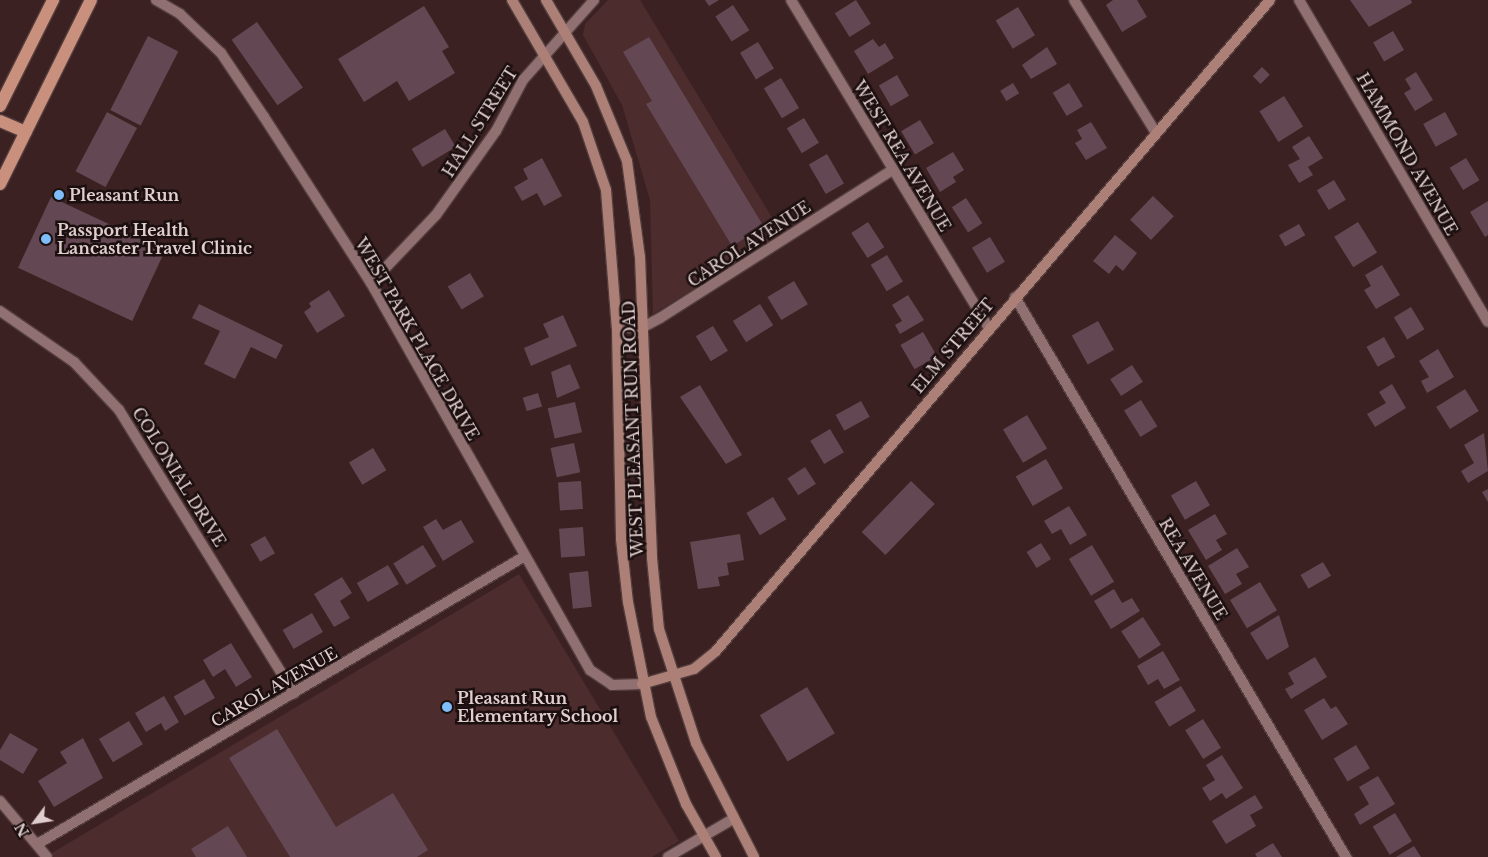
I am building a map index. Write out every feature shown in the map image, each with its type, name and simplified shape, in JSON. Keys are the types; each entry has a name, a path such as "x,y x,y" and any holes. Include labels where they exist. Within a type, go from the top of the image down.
{"main road":[{"path":"0,106 53,0"},
{"path":"0,184 91,0"},
{"name":"WEST PLEASANT RUN ROAD","path":"512,0 583,122 606,190 617,328 621,538 642,684 665,757 703,837 716,857"},
{"name":"WEST PLEASANT RUN ROAD","path":"546,0 596,86 628,161 638,218 645,326 652,558 659,629 671,675 696,742 733,819 754,857"},
{"name":"ELM STREET","path":"642,684 694,669 716,651 988,326 1015,297 1154,131 1270,0"},
{"path":"0,121 26,132"}],"street":[{"name":"WEST PARK PLACE DRIVE","path":"156,0 180,14 221,53 371,283 590,670 612,685 642,684"},
{"name":"HALL STREET","path":"371,283 436,215 544,54 594,0"},
{"name":"WEST REA AVENUE","path":"791,0 988,326"},
{"path":"1074,0 1154,131"},
{"name":"HAMMOND AVENUE","path":"1299,0 1488,322"},
{"name":"CAROL AVENUE","path":"617,328 645,326 892,170"},
{"name":"REA AVENUE","path":"1015,297 1346,857"},
{"name":"COLONIAL DRIVE","path":"0,311 74,362 119,410 294,692"},
{"name":"CAROL AVENUE","path":"39,843 525,556"},
{"path":"0,801 39,843 47,857"},
{"path":"668,857 733,819"}],"shaded area":[{"path":"608,0 640,0 782,234 653,314 650,200 622,105 583,35 585,24"},
{"name":"Pleasant Run Elementary School","path":"519,574 679,841 652,857 54,857 52,853"}],"building":[{"path":"705,0 719,0 709,6"},
{"path":"856,0 871,24 850,37 835,13"},
{"path":"1113,0 1137,0 1147,17 1122,32 1106,5"},
{"path":"1350,0 1411,0 1412,3 1369,27"},
{"path":"733,5 749,30 732,42 715,16"},
{"path":"424,6 449,47 442,51 455,73 409,101 397,81 364,102 338,59"},
{"path":"1018,7 1035,35 1013,49 996,20"},
{"path":"257,22 303,88 277,105 232,40"},
{"path":"1393,31 1404,50 1384,62 1373,42"},
{"path":"148,36 178,51 141,125 110,110"},
{"path":"649,37 764,227 732,246 646,104 652,101 623,52"},
{"path":"873,39 879,47 885,43 894,58 868,74 854,51"},
{"path":"758,42 774,69 756,79 740,53"},
{"path":"1047,47 1057,64 1031,79 1022,65"},
{"path":"1262,67 1270,75 1261,84 1253,76"},
{"path":"1416,72 1433,100 1415,111 1404,93 1411,89 1405,79"},
{"path":"897,75 909,96 891,106 879,86"},
{"path":"781,78 799,108 782,118 764,88"},
{"path":"1013,83 1019,93 1006,101 1000,91"},
{"path":"1069,83 1083,106 1067,116 1053,93"},
{"path":"1284,96 1303,127 1278,142 1259,111"},
{"path":"107,112 137,128 106,187 76,171"},
{"path":"1445,112 1458,135 1436,147 1423,124"},
{"path":"804,118 819,143 802,153 787,128"},
{"path":"920,120 934,143 915,154 901,131"},
{"path":"1091,122 1107,148 1086,160 1075,143 1082,139 1077,130"},
{"path":"445,129 456,147 422,167 412,149"},
{"path":"1309,136 1323,158 1308,167 1313,175 1299,183 1288,165 1300,159 1292,147"},
{"path":"953,152 964,170 953,177 956,182 940,192 926,168"},
{"path":"827,154 844,183 826,194 809,164"},
{"path":"542,158 562,196 544,206 537,193 522,201 514,187 528,179 523,169"},
{"path":"1466,158 1479,180 1463,190 1450,168"},
{"path":"1334,180 1346,200 1329,210 1317,190"},
{"path":"1153,196 1174,216 1151,240 1130,220"},
{"path":"51,197 165,250 132,321 18,268"},
{"path":"966,198 982,223 968,232 952,207"},
{"path":"1488,201 1488,235 1485,237 1470,212"},
{"path":"868,222 884,247 868,258 851,233"},
{"path":"1358,222 1377,253 1353,267 1334,237"},
{"path":"1299,224 1305,235 1285,247 1279,235"},
{"path":"1115,235 1137,253 1123,271 1116,265 1109,274 1093,261"},
{"path":"990,237 1005,262 987,273 972,248"},
{"path":"887,255 903,282 887,291 871,265"},
{"path":"1382,265 1400,295 1376,309 1364,290 1371,286 1365,275"},
{"path":"470,273 484,296 462,310 448,286"},
{"path":"794,281 808,304 781,320 767,297"},
{"path":"329,290 345,316 317,333 304,312 311,307 309,303"},
{"path":"908,295 924,320 900,334 895,325 902,321 892,305"},
{"path":"199,304 283,345 276,359 251,347 235,379 204,364 220,331 192,318"},
{"path":"760,304 773,325 746,342 733,321"},
{"path":"1411,307 1424,329 1407,340 1394,317"},
{"path":"563,315 577,346 531,366 524,348 549,337 543,324"},
{"path":"1098,321 1114,350 1088,364 1072,336"},
{"path":"713,326 728,351 711,361 696,336"},
{"path":"923,332 937,356 914,369 900,345"},
{"path":"1384,337 1395,357 1378,367 1367,347"},
{"path":"1438,349 1454,377 1427,393 1421,381 1429,377 1419,361"},
{"path":"570,364 580,388 557,398 551,372"},
{"path":"1132,365 1143,382 1121,396 1110,379"},
{"path":"1392,384 1406,408 1375,427 1367,414 1386,403 1379,392"},
{"path":"700,385 742,455 726,464 680,397"},
{"path":"1465,389 1479,411 1450,429 1436,407"},
{"path":"538,393 542,406 527,411 523,398"},
{"path":"1141,400 1157,426 1140,437 1124,411"},
{"path":"861,401 870,417 844,431 836,415"},
{"path":"575,402 582,432 555,439 548,408"},
{"path":"1027,415 1047,448 1023,463 1003,429"},
{"path":"830,429 844,452 824,464 810,441"},
{"path":"1484,433 1488,471 1468,483 1461,471 1474,463 1464,445"},
{"path":"574,443 580,472 557,477 551,448"},
{"path":"373,448 386,470 362,485 349,462"},
{"path":"1046,459 1063,488 1033,506 1016,476"},
{"path":"805,467 816,484 798,495 787,478"},
{"path":"581,481 583,509 560,511 558,483"},
{"path":"911,481 935,504 885,555 862,532"},
{"path":"1196,481 1210,505 1185,520 1171,496"},
{"path":"1488,489 1488,502 1482,492"},
{"path":"773,497 786,519 760,535 746,513"},
{"path":"1069,506 1087,535 1070,545 1061,529 1052,534 1044,521"},
{"path":"1215,514 1227,534 1216,540 1222,550 1206,560 1188,530"},
{"path":"436,519 443,530 461,520 474,542 443,561 423,527"},
{"path":"583,527 585,556 561,558 559,529"},
{"path":"740,534 744,560 727,563 729,575 718,577 720,586 698,589 690,542"},
{"path":"265,536 275,553 260,562 250,544"},
{"path":"1041,543 1051,559 1037,568 1027,552"},
{"path":"423,545 436,566 407,585 393,564"},
{"path":"1092,545 1114,582 1091,596 1069,559"},
{"path":"1237,548 1249,567 1236,574 1242,584 1225,594 1208,566"},
{"path":"1323,562 1331,576 1308,589 1300,575"},
{"path":"388,565 399,584 368,602 357,583"},
{"path":"588,571 592,607 573,609 569,573"},
{"path":"342,577 352,593 340,601 350,618 334,627 314,594"},
{"path":"1260,582 1277,610 1247,628 1230,600"},
{"path":"1114,589 1122,603 1132,598 1140,611 1111,629 1094,601"},
{"path":"312,613 323,632 294,649 283,630"},
{"path":"1279,615 1289,647 1267,660 1250,633"},
{"path":"1143,617 1161,645 1139,659 1121,631"},
{"path":"231,643 252,677 236,687 225,669 213,677 203,660"},
{"path":"1163,651 1180,680 1164,689 1158,679 1148,685 1137,666"},
{"path":"1315,657 1327,677 1291,699 1285,689 1294,684 1288,673"},
{"path":"204,679 215,698 185,716 174,696"},
{"path":"1181,686 1196,711 1169,727 1154,702"},
{"path":"807,687 835,733 788,762 760,715"},
{"path":"164,696 179,722 165,731 161,723 146,732 135,713"},
{"path":"1324,698 1331,709 1336,706 1348,724 1322,740 1304,710"},
{"path":"1203,719 1221,748 1203,759 1185,730"},
{"path":"129,721 143,744 113,762 99,739"},
{"path":"277,729 336,827 393,793 428,850 417,857 290,857 229,758"},
{"path":"10,733 38,749 23,774 0,760 0,750"},
{"path":"83,738 103,778 54,807 38,781 67,763 60,752"},
{"path":"1356,745 1370,768 1348,782 1334,758"},
{"path":"1222,755 1243,788 1226,799 1222,793 1210,801 1202,788 1215,780 1206,765"},
{"path":"1378,776 1395,804 1360,825 1354,814 1369,804 1359,787"},
{"path":"1255,795 1263,808 1250,815 1256,826 1226,844 1212,821"},
{"path":"1395,813 1412,841 1390,855 1373,826"},
{"path":"228,826 247,857 196,857 191,849"},
{"path":"1273,843 1282,857 1257,857 1255,854"},
{"path":"1414,846 1421,857 1396,857"}],"place":[{"name":"Pleasant Run","path":"59,195"},
{"name":"Passport Health Lancaster Travel Clinic","path":"46,239"},
{"name":"Pleasant Run Elementary School","path":"447,707"}]}
